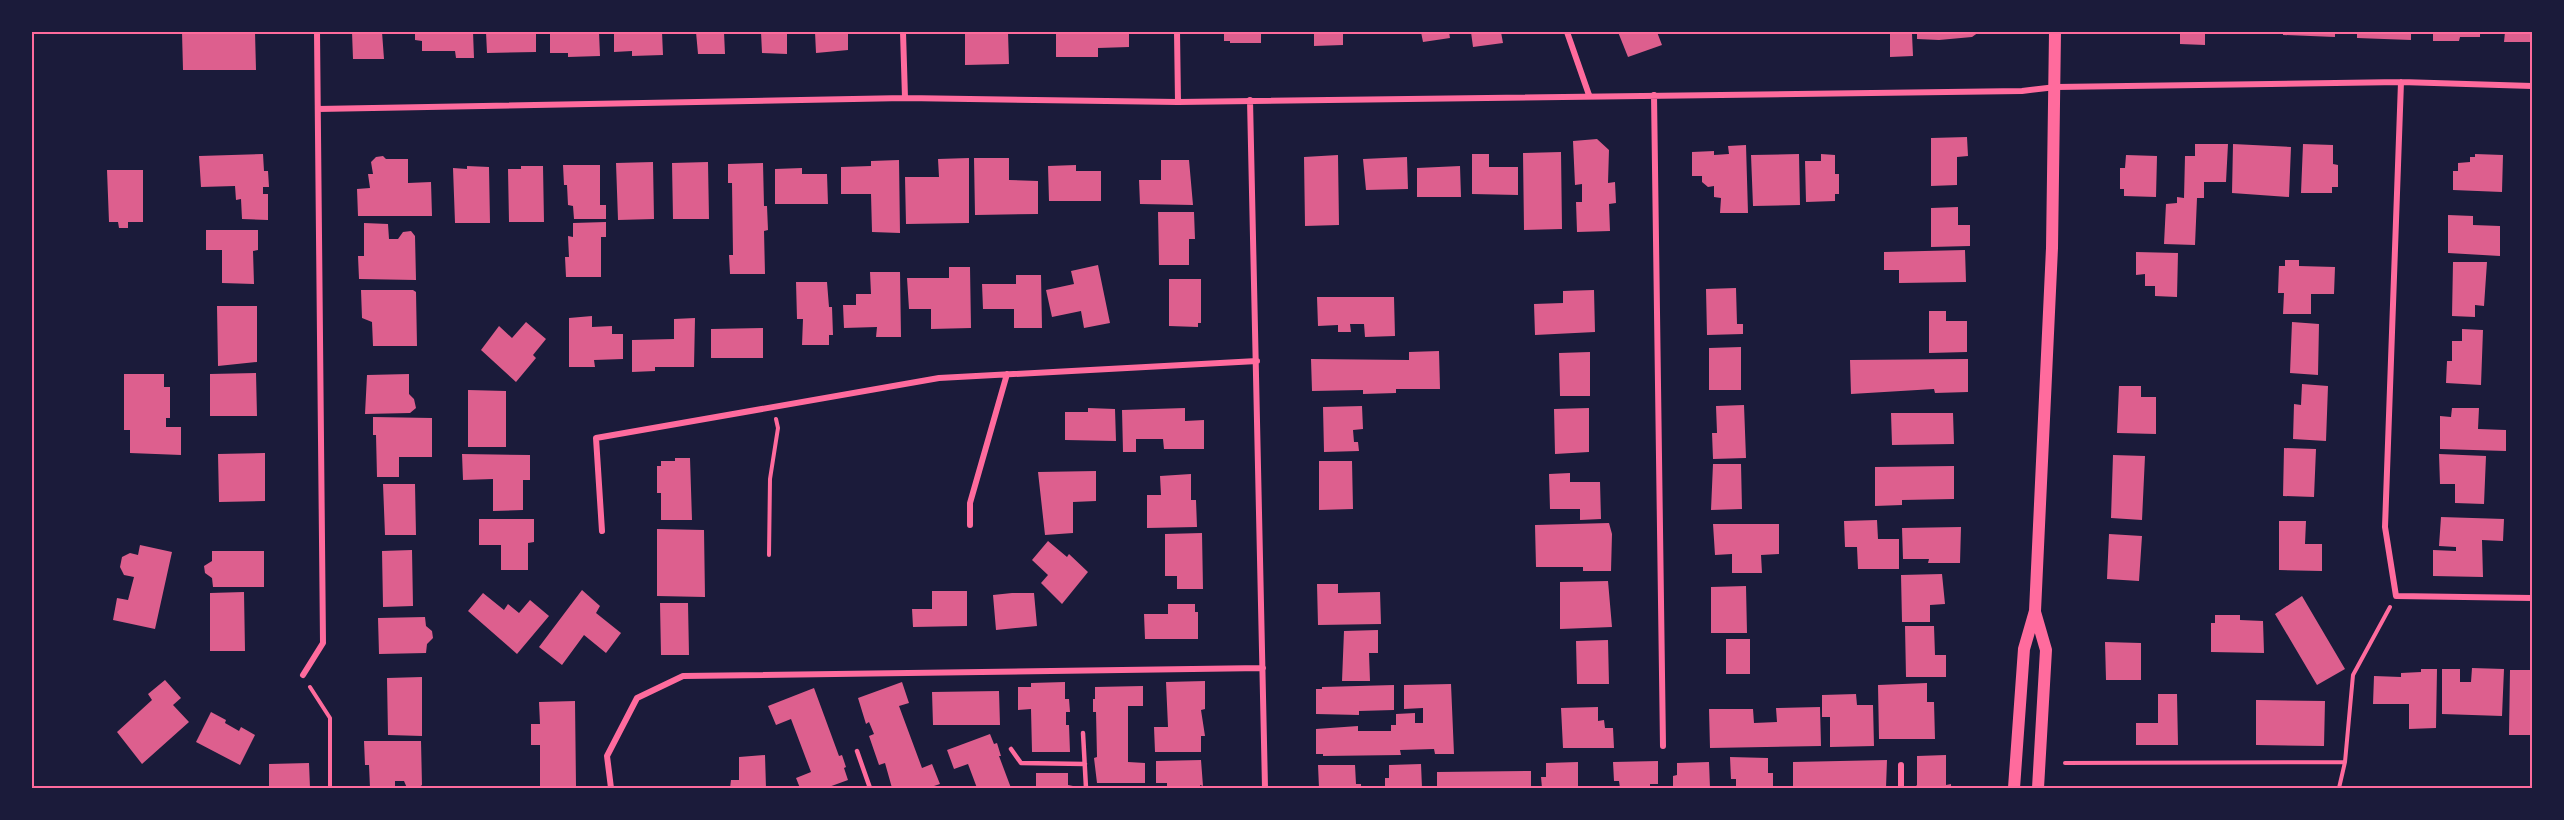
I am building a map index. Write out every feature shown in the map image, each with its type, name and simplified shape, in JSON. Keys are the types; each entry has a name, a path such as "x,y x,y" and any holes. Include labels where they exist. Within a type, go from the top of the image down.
{"main road":[{"path":"2014,789 2024,649 2035,611 2052,248 2055,32"},
{"path":"2035,611 2046,650 2037,789"}],"street":[{"path":"303,675 323,643 317,32"},
{"path":"903,32 905,98"},
{"path":"1177,32 1178,102"},
{"path":"1567,32 1588,95"},
{"path":"318,109 905,98 1178,102 2022,91 2056,87 2401,82 2532,86"},
{"path":"2401,82 2385,527 2396,596 2532,598"},
{"path":"1654,95 1662,746"},
{"path":"1250,100 1265,789"},
{"path":"602,531 596,438 939,378 1257,361"},
{"path":"970,525 970,503 1007,374"},
{"path":"611,789 607,756 636,698 683,676 1263,668"},
{"path":"1901,765 1901,789"}],"lane":[{"path":"1083,733 1086,789"},
{"path":"1011,749 1021,763 1085,764"},
{"path":"857,751 870,789"}],"path":[{"path":"769,555 770,479 778,428 774,407"},
{"path":"2339,789 2345,762 2353,675 2396,596"},
{"path":"303,675 330,718 330,789"},
{"path":"2065,763 2345,762"}],"building":[{"path":"182,32 255,32 256,70 183,70"},
{"path":"352,32 382,32 384,59 353,59"},
{"path":"415,32 473,32 474,58 456,58 455,51 422,51 422,41 415,40"},
{"path":"486,32 536,32 536,52 487,53"},
{"path":"550,32 599,32 600,56 568,57 568,53 550,53"},
{"path":"614,32 662,32 663,55 632,56 632,51 614,52"},
{"path":"696,32 724,32 725,54 698,54"},
{"path":"761,32 787,32 787,54 762,53"},
{"path":"815,32 848,32 848,50 816,53"},
{"path":"965,32 1008,32 1009,64 965,65"},
{"path":"1056,32 1129,32 1129,47 1098,48 1098,57 1056,57"},
{"path":"1224,32 1261,32 1261,43 1230,43 1230,41 1224,41"},
{"path":"1314,32 1343,32 1343,45 1314,46"},
{"path":"1421,32 1449,32 1450,38 1423,42"},
{"path":"1471,32 1501,32 1503,43 1473,47"},
{"path":"1618,32 1657,32 1662,45 1628,57"},
{"path":"1890,32 1979,32 1972,37 1939,40 1917,39 1917,34 1912,34 1913,56 1890,57"},
{"path":"2180,32 2205,32 2205,45 2180,44"},
{"path":"2283,32 2335,32 2335,37 2283,35"},
{"path":"2357,32 2411,32 2411,40 2357,38"},
{"path":"2433,32 2480,32 2480,37 2460,37 2459,41 2433,41"},
{"path":"2505,32 2531,32 2531,42 2504,42"},
{"path":"1967,137 1968,156 1957,157 1957,185 1931,186 1931,138"},
{"path":"1597,139 1609,150 1608,183 1615,182 1616,203 1609,204 1610,231 1577,232 1576,202 1582,202 1582,184 1575,185 1573,141"},
{"path":"2195,144 2228,144 2226,182 2204,182 2204,198 2197,198 2195,245 2164,244 2166,204 2177,203 2177,197 2184,198 2185,156 2195,156"},
{"path":"2233,144 2291,147 2289,197 2232,193"},
{"path":"2303,144 2333,145 2333,164 2338,165 2338,187 2332,187 2332,193 2301,193"},
{"path":"1746,145 1748,213 1720,213 1721,198 1714,197 1714,186 1708,187 1702,182 1702,176 1692,176 1692,152 1714,151 1714,155 1729,154 1728,146"},
{"path":"1561,152 1562,229 1524,230 1523,153"},
{"path":"263,154 264,171 268,171 269,187 263,187 263,194 268,194 268,220 242,219 241,199 236,200 235,186 201,187 199,156"},
{"path":"1472,154 1489,154 1489,167 1518,167 1518,195 1472,194"},
{"path":"1799,154 1800,205 1753,206 1751,155"},
{"path":"1821,154 1835,155 1835,174 1839,174 1839,194 1835,194 1835,201 1806,202 1805,161 1821,161"},
{"path":"2475,154 2503,155 2502,192 2453,190 2453,171 2458,171 2458,163 2470,162 2470,157 2475,157"},
{"path":"1338,155 1339,225 1305,226 1304,157"},
{"path":"2126,155 2157,156 2156,197 2124,196 2124,189 2120,189 2120,168 2125,168"},
{"path":"383,156 386,159 408,159 408,183 431,182 432,216 358,216 357,189 370,188 368,174 373,174 371,162 376,157"},
{"path":"1407,157 1408,189 1366,190 1363,159"},
{"path":"969,158 969,223 906,224 905,177 939,177 938,159"},
{"path":"974,158 1009,158 1009,180 1038,181 1038,214 975,215"},
{"path":"899,160 900,233 872,232 871,194 841,194 841,167 871,166 871,161"},
{"path":"1161,160 1189,160 1193,205 1140,204 1139,180 1161,180"},
{"path":"653,162 654,219 618,220 616,163"},
{"path":"708,162 709,219 673,219 672,163"},
{"path":"763,163 764,206 767,206 768,230 764,231 765,274 730,274 729,255 733,255 732,183 728,183 728,164"},
{"path":"563,165 600,165 600,205 606,205 606,219 574,219 573,206 568,205"},
{"path":"1076,165 1076,171 1101,171 1101,201 1049,201 1048,166"},
{"path":"467,166 489,167 490,223 455,223 453,168 467,169"},
{"path":"521,166 543,166 544,222 509,222 508,169 521,169"},
{"path":"1460,166 1461,197 1417,197 1417,168"},
{"path":"802,168 802,174 827,174 828,204 775,204 775,169"},
{"path":"107,170 143,170 143,222 128,222 128,228 119,228 118,222 109,222"},
{"path":"1958,207 1958,225 1970,225 1970,246 1931,247 1931,208"},
{"path":"1158,212 1194,212 1195,239 1189,239 1189,265 1159,265"},
{"path":"2448,215 2473,216 2473,225 2500,226 2500,256 2448,253"},
{"path":"606,222 606,237 601,237 601,277 566,277 565,257 569,257 568,236 573,237 573,223"},
{"path":"364,223 388,224 389,239 398,239 403,232 411,231 415,236 416,280 359,279 358,256 364,256"},
{"path":"206,230 258,230 258,250 253,251 254,284 222,283 222,250 206,250"},
{"path":"1965,250 1966,282 1899,283 1899,270 1884,270 1884,252"},
{"path":"2136,252 2178,253 2177,297 2155,296 2155,286 2145,286 2145,274 2136,275"},
{"path":"2285,260 2299,260 2299,266 2335,267 2334,294 2311,294 2311,314 2283,314 2284,293 2278,293 2279,266 2285,266"},
{"path":"2453,262 2487,262 2484,306 2475,305 2475,317 2452,316"},
{"path":"1098,265 1110,323 1084,328 1081,311 1052,317 1046,290 1074,284 1071,271"},
{"path":"949,267 970,267 971,328 931,329 931,309 909,309 907,278 949,278"},
{"path":"870,272 900,272 901,337 876,337 877,327 844,328 843,305 856,305 856,294 871,294"},
{"path":"1016,275 1041,275 1042,328 1014,328 1014,309 983,309 982,284 1016,284"},
{"path":"1169,279 1201,279 1201,323 1198,323 1198,327 1169,326"},
{"path":"796,282 827,282 829,307 832,307 833,335 829,335 829,345 802,345 803,319 797,319"},
{"path":"1736,288 1737,324 1743,324 1743,334 1707,335 1706,289"},
{"path":"361,290 413,290 416,292 417,346 373,346 372,322 362,318"},
{"path":"1594,290 1595,332 1535,335 1534,304 1563,303 1563,291"},
{"path":"1317,297 1394,297 1395,336 1365,337 1364,324 1350,324 1351,332 1338,332 1338,325 1318,326"},
{"path":"217,306 257,306 257,362 218,366"},
{"path":"1929,311 1946,311 1946,321 1967,321 1967,352 1929,353"},
{"path":"592,316 592,327 612,326 612,334 623,334 623,359 594,360 595,367 569,367 569,318"},
{"path":"695,318 694,367 655,367 655,371 632,372 632,340 674,339 674,319"},
{"path":"526,322 546,339 533,355 536,358 516,382 481,350 499,326 512,338"},
{"path":"2292,322 2319,324 2318,375 2290,373"},
{"path":"763,328 763,358 711,358 711,329"},
{"path":"2462,329 2483,330 2481,385 2446,383 2447,361 2452,361 2452,341 2462,341"},
{"path":"1741,347 1741,390 1709,390 1709,348"},
{"path":"1439,351 1440,389 1396,389 1396,393 1363,394 1363,390 1312,391 1311,359 1409,360 1409,352"},
{"path":"1590,352 1590,396 1560,396 1559,353"},
{"path":"1968,359 1968,392 1935,393 1934,389 1851,394 1850,360"},
{"path":"256,373 257,416 210,416 210,374"},
{"path":"124,374 164,374 164,387 170,387 170,418 166,418 166,427 181,427 181,455 130,453 130,430 124,430"},
{"path":"409,374 409,394 414,399 416,408 410,413 365,414 367,375"},
{"path":"2302,384 2328,386 2326,441 2293,439 2294,404 2301,405"},
{"path":"2119,386 2141,386 2141,397 2156,397 2156,434 2117,433"},
{"path":"468,390 506,391 506,447 468,447"},
{"path":"1744,405 1746,458 1713,459 1712,433 1717,433 1716,406"},
{"path":"1362,406 1363,429 1353,430 1354,442 1358,442 1359,451 1324,452 1323,407"},
{"path":"1088,408 1115,409 1116,441 1065,440 1065,412 1088,412"},
{"path":"1185,408 1185,421 1204,420 1204,449 1164,449 1163,439 1136,439 1136,452 1123,452 1122,410"},
{"path":"1589,408 1589,452 1555,454 1554,409"},
{"path":"2452,408 2479,408 2478,429 2506,430 2506,451 2440,449 2440,416 2451,417"},
{"path":"1891,413 1953,413 1954,444 1892,445"},
{"path":"373,417 432,418 432,457 399,457 399,477 377,477"},
{"path":"2284,448 2316,449 2314,497 2283,496"},
{"path":"265,453 265,501 219,502 218,454"},
{"path":"462,454 530,455 530,480 523,480 523,510 493,511 493,479 463,480"},
{"path":"2439,454 2486,456 2484,504 2455,503 2455,484 2440,484"},
{"path":"2113,455 2145,456 2142,520 2111,518"},
{"path":"675,458 690,458 692,520 661,520 661,493 657,493 657,466 661,466 661,461 675,461"},
{"path":"1319,461 1352,461 1353,509 1319,510"},
{"path":"1713,464 1741,464 1742,509 1711,510"},
{"path":"1954,466 1954,499 1902,500 1902,505 1875,506 1875,467"},
{"path":"1096,471 1096,501 1073,502 1073,533 1045,535 1038,472"},
{"path":"1570,473 1570,482 1600,482 1601,519 1580,520 1580,509 1550,509 1549,474"},
{"path":"1191,474 1191,500 1196,500 1197,527 1147,528 1147,495 1161,495 1160,476"},
{"path":"383,484 415,484 416,535 385,535"},
{"path":"2441,517 2504,519 2503,541 2482,540 2483,577 2433,576 2433,550 2456,551 2456,547 2439,546"},
{"path":"479,519 534,519 534,542 528,543 528,570 501,570 501,545 479,545"},
{"path":"1877,520 1878,539 1899,539 1899,569 1858,569 1857,547 1845,547 1844,521"},
{"path":"2279,521 2306,521 2305,544 2322,544 2322,571 2279,570"},
{"path":"1609,523 1612,534 1611,571 1583,571 1583,567 1536,567 1535,525"},
{"path":"1713,524 1779,524 1779,554 1761,555 1762,573 1732,573 1732,554 1715,555"},
{"path":"1961,527 1960,563 1928,563 1929,559 1903,559 1902,528"},
{"path":"657,529 704,530 705,597 657,596"},
{"path":"1202,533 1203,589 1177,589 1177,576 1165,576 1165,534"},
{"path":"2109,534 2142,536 2139,581 2107,579"},
{"path":"1048,541 1067,557 1069,554 1088,572 1062,604 1041,583 1048,575 1032,560"},
{"path":"140,545 172,552 155,629 113,620 117,598 128,600 134,577 124,575 120,567 122,557 130,553 138,555"},
{"path":"412,550 413,606 383,607 382,551"},
{"path":"212,551 264,551 264,587 213,587 212,578 205,573 204,566 212,561"},
{"path":"1942,574 1945,604 1930,605 1930,622 1902,622 1901,575"},
{"path":"1608,581 1612,627 1560,629 1560,582"},
{"path":"1317,584 1338,584 1338,593 1380,592 1381,624 1318,625"},
{"path":"1746,586 1747,633 1711,633 1711,587"},
{"path":"582,590 600,606 596,613 621,633 606,653 584,635 562,665 539,647"},
{"path":"932,591 967,591 967,626 913,627 912,609 932,609"},
{"path":"244,592 245,651 210,651 210,593"},
{"path":"483,593 504,610 508,604 519,613 530,600 549,616 517,654 468,611"},
{"path":"1034,593 1037,626 996,630 993,595"},
{"path":"2302,596 2345,669 2317,685 2275,614"},
{"path":"660,603 688,603 689,655 661,655"},
{"path":"1168,604 1195,604 1195,612 1198,612 1198,639 1145,639 1144,614 1168,614"},
{"path":"2215,615 2240,615 2240,620 2263,621 2264,653 2211,652 2211,623 2215,623"},
{"path":"425,617 426,626 432,631 433,638 427,644 426,653 379,654 378,618"},
{"path":"1905,626 1934,626 1935,655 1946,655 1946,677 1906,677"},
{"path":"1378,630 1378,653 1369,653 1370,681 1342,681 1344,631"},
{"path":"1726,639 1750,639 1750,674 1726,674"},
{"path":"1608,640 1609,684 1577,684 1576,641"},
{"path":"2105,642 2141,643 2141,680 2106,680"},
{"path":"2472,668 2504,669 2502,716 2442,714 2442,669 2460,669 2460,682 2471,682"},
{"path":"2421,669 2437,669 2436,728 2409,729 2409,704 2373,704 2374,676 2401,677 2401,673 2421,672"},
{"path":"2510,670 2532,670 2532,735 2509,735"},
{"path":"422,677 422,736 388,735 387,678"},
{"path":"165,680 181,698 173,705 189,722 142,764 117,732 152,700 148,694"},
{"path":"1205,681 1205,709 1201,710 1205,736 1201,736 1201,752 1155,752 1154,727 1168,727 1166,682"},
{"path":"902,682 909,703 899,706 922,768 932,764 940,784 928,788 892,788 885,763 879,765 869,736 874,734 869,722 866,724 858,698"},
{"path":"1065,682 1065,699 1069,699 1070,712 1066,712 1066,725 1069,725 1070,752 1032,752 1031,709 1018,710 1018,687 1031,687 1031,683"},
{"path":"1927,683 1927,702 1934,702 1935,739 1879,739 1878,685"},
{"path":"1451,684 1454,754 1435,754 1434,749 1400,750 1401,755 1323,756 1323,754 1316,754 1316,729 1358,726 1358,731 1391,731 1391,725 1396,725 1396,714 1415,713 1415,723 1423,723 1423,708 1404,709 1404,685"},
{"path":"1394,685 1394,710 1359,711 1359,715 1316,714 1316,689"},
{"path":"1143,686 1143,706 1128,706 1128,762 1145,763 1145,783 1097,783 1094,758 1097,757 1096,712 1093,712 1095,687"},
{"path":"814,688 839,756 842,755 848,780 826,788 800,788 796,778 811,772 791,719 776,725 768,706"},
{"path":"999,691 1000,725 933,725 932,692"},
{"path":"1856,694 1857,705 1873,705 1874,746 1830,747 1830,717 1822,717 1822,695"},
{"path":"2158,694 2177,694 2178,745 2136,745 2136,723 2158,723"},
{"path":"2256,700 2325,701 2324,746 2256,745"},
{"path":"575,701 576,786 540,788 540,745 531,745 531,724 540,724 539,702"},
{"path":"1598,707 1598,721 1604,720 1605,728 1613,728 1614,748 1563,748 1561,708"},
{"path":"1820,707 1821,746 1710,748 1709,709 1753,709 1754,723 1777,722 1776,708"},
{"path":"211,712 226,720 225,723 239,731 241,727 255,735 240,765 196,742"},
{"path":"990,734 994,744 997,743 1001,756 999,756 1011,788 977,788 968,764 954,769 947,750"},
{"path":"364,741 421,741 422,785 418,788 407,788 404,781 395,781 395,788 370,788 369,765 365,765"},
{"path":"765,755 766,788 730,788 731,780 739,780 739,757"},
{"path":"1946,755 1946,785 1951,784 1951,788 1914,788 1917,785 1917,756"},
{"path":"1730,757 1768,758 1768,773 1773,773 1773,788 1736,788 1736,779 1731,779"},
{"path":"1201,760 1203,786 1200,785 1200,788 1167,788 1167,783 1156,783 1156,761"},
{"path":"1887,760 1886,788 1793,788 1793,762"},
{"path":"1658,761 1658,784 1650,784 1650,788 1620,788 1619,781 1614,781 1613,762"},
{"path":"1578,762 1578,788 1542,788 1541,777 1546,777 1546,763"},
{"path":"1709,762 1710,788 1673,788 1673,776 1677,775 1677,763"},
{"path":"309,763 310,788 269,788 269,764"},
{"path":"1421,764 1422,788 1385,788 1385,778 1389,778 1389,765"},
{"path":"1318,765 1355,765 1356,784 1361,784 1361,788 1319,788"},
{"path":"1531,771 1531,788 1437,788 1437,772"},
{"path":"1036,773 1068,773 1068,785 1073,788 1036,788"}]}
